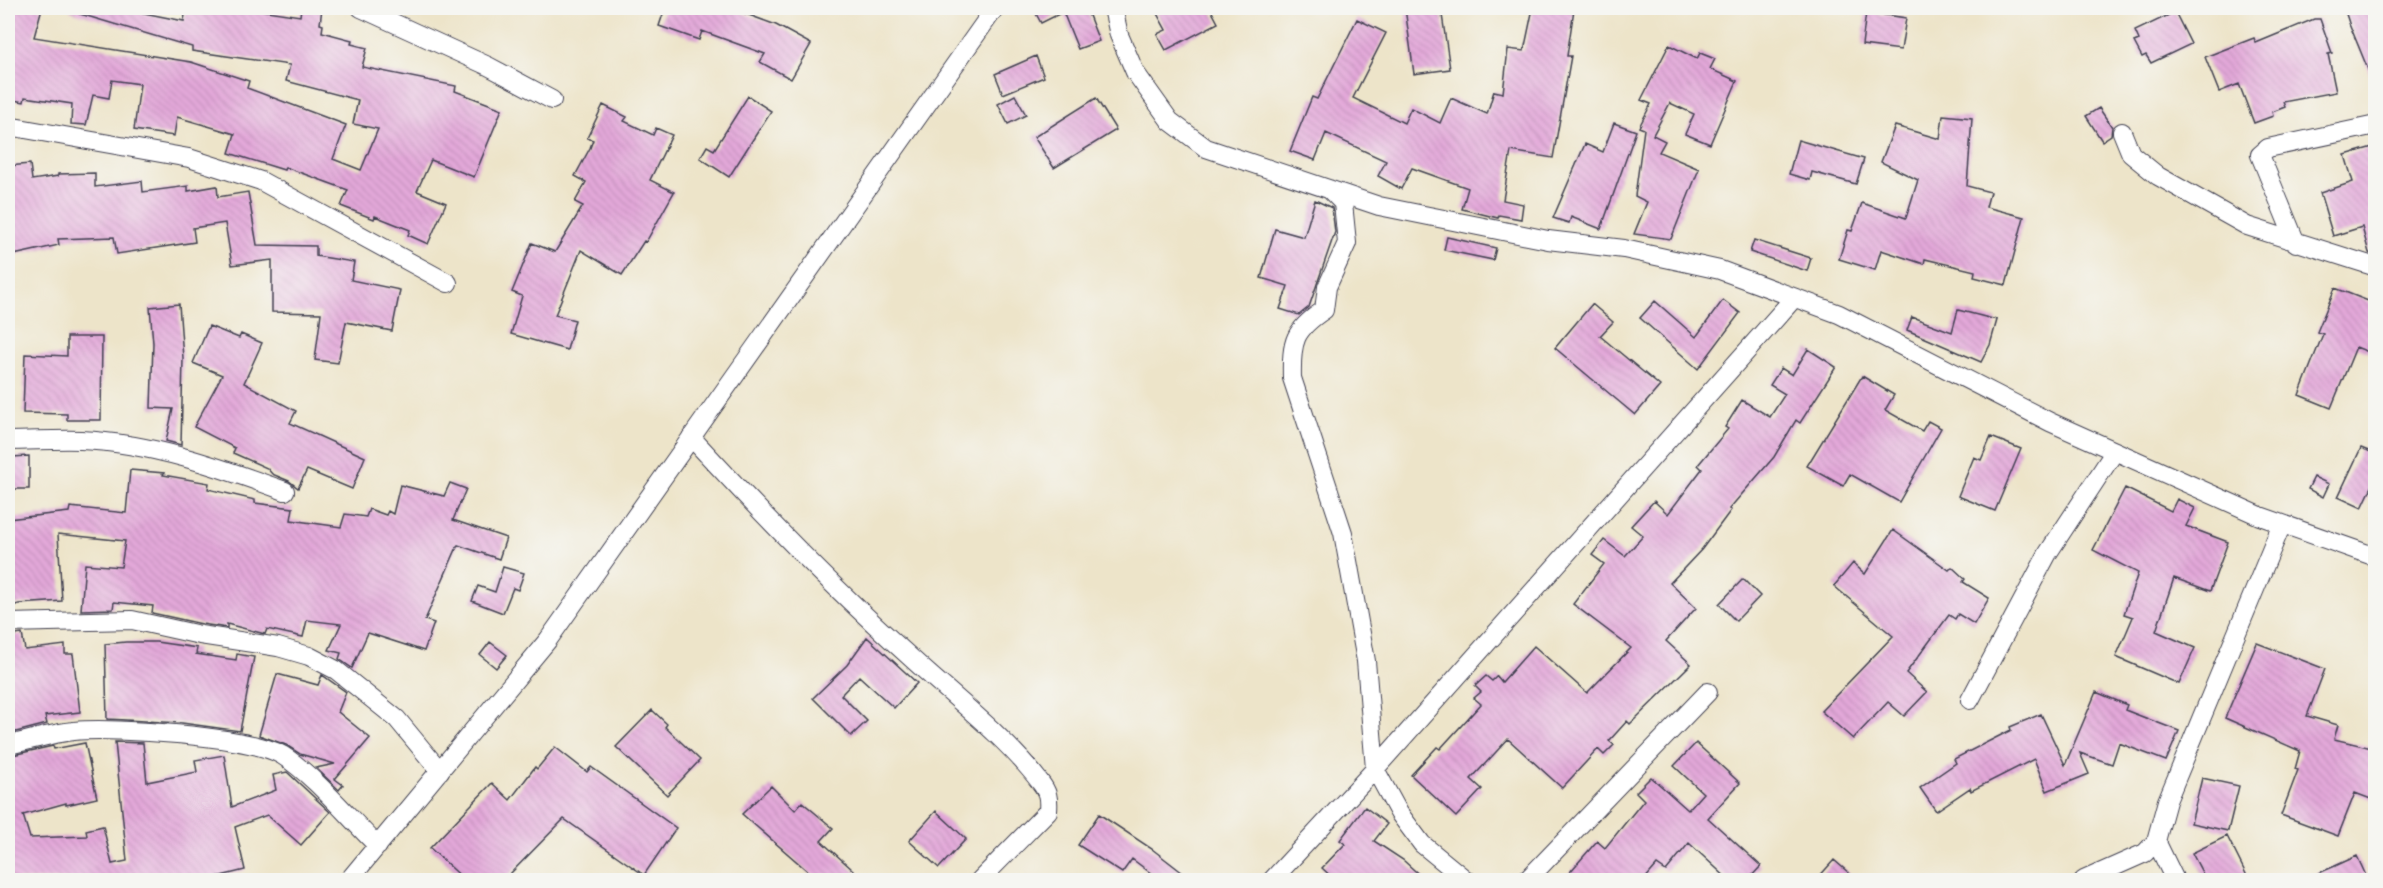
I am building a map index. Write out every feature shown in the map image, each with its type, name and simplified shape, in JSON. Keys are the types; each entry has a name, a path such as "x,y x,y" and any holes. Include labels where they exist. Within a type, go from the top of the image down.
{"street":[{"path":"361,8 488,66 552,99"},
{"path":"1113,8 1119,35 1136,72 1170,121 1206,148 1379,206 1548,240 1624,249 1720,270 1839,314 2050,422 2115,451 2282,524 2376,557"},
{"path":"349,880 548,640 990,10"},
{"path":"2296,243 2260,155 2268,148 2376,125"},
{"path":"8,126 189,158 261,181 448,283"},
{"path":"2122,132 2131,154 2158,176 2247,226 2376,267"},
{"path":"1329,189 1343,203 1347,243 1328,287 1324,310 1302,325 1291,352 1292,378 1343,533 1366,661 1375,770 1399,813 1422,844 1466,880"},
{"path":"1272,880 1375,770 1794,298"},
{"path":"692,437 773,527 909,656 976,715 1039,780 1049,795 1048,811 980,880"},
{"path":"8,441 81,440 137,446 222,468 285,491"},
{"path":"1970,700 2048,554 2115,451"},
{"path":"2084,880 2145,854 2156,841 2167,801 2282,524"},
{"path":"8,623 132,620 200,635 278,647 309,656 336,670 397,719 440,771"},
{"path":"1527,880 1708,692"},
{"path":"8,746 74,731 135,732 246,743 280,755 301,771 378,846"},
{"path":"2156,841 2175,880"}],"building":[{"path":"8,8 42,8 34,37 191,62 249,81 247,88 346,125 333,159 361,170 378,129 353,124 358,100 286,81 290,65 192,51 192,47 70,11 71,8 140,8 139,12 184,21 186,8 247,8 300,16 301,8 322,8 320,24 323,25 322,32 352,40 351,44 367,48 362,67 456,86 455,91 502,109 474,177 431,160 417,191 446,203 428,244 408,235 410,230 341,206 348,190 285,167 284,170 229,153 235,134 177,117 174,136 134,130 140,84 112,80 109,98 93,95 86,125 71,124 72,104 25,97 24,102 8,99"},
{"path":"665,8 730,8 776,25 811,44 791,79 760,62 765,54 702,31 699,40 659,26"},
{"path":"1033,8 1082,8 1085,14 1088,13 1099,41 1078,49 1063,12 1041,23"},
{"path":"1154,8 1210,8 1218,23 1166,50 1157,34 1166,30"},
{"path":"1405,8 1441,8 1450,69 1414,74"},
{"path":"1533,8 1574,9 1567,56 1571,56 1553,158 1511,151 1503,200 1523,204 1521,219 1499,215 1498,218 1462,209 1468,188 1412,168 1401,189 1378,176 1386,161 1326,133 1315,160 1290,151 1312,97 1317,99 1357,19 1386,33 1353,98 1404,123 1411,108 1440,123 1451,98 1487,114 1494,91 1503,93 1508,49 1524,51"},
{"path":"2344,8 2376,8 2376,89 2349,23"},
{"path":"1866,12 1906,18 1901,50 1862,45"},
{"path":"2175,12 2191,44 2151,63 2146,55 2142,57 2134,42 2139,40 2135,31"},
{"path":"2314,19 2320,19 2332,53 2328,54 2336,92 2283,102 2285,107 2272,112 2273,116 2254,123 2239,84 2219,92 2205,57 2254,38 2256,43"},
{"path":"1669,45 1697,59 1700,53 1715,59 1710,69 1737,81 1710,144 1685,134 1694,114 1670,103 1653,135 1665,141 1659,152 1699,169 1671,239 1634,234 1647,202 1635,196 1644,129 1639,127 1651,104 1641,100"},
{"path":"1036,56 1044,77 1003,94 995,74"},
{"path":"1015,95 1026,115 1008,124 998,104"},
{"path":"748,96 771,111 729,177 700,158 707,146 714,150"},
{"path":"1096,98 1116,130 1054,168 1034,137"},
{"path":"603,105 627,117 624,121 653,135 656,128 672,135 650,180 674,192 646,242 644,241 622,275 581,250 555,315 575,320 567,350 511,334 522,296 512,292 532,243 555,252 583,206 575,202 586,182 575,176 590,148 593,140 587,138"},
{"path":"2099,108 2112,127 2111,135 2102,141 2086,116"},
{"path":"1943,115 1972,118 1967,186 1990,192 1986,207 2024,217 2006,285 1974,277 1975,271 1925,259 1924,264 1881,250 1875,270 1839,259 1848,230 1852,231 1862,203 1906,218 1918,180 1881,162 1895,126 1940,139"},
{"path":"1614,123 1636,131 1601,229 1571,217 1569,223 1553,218 1585,144 1603,152"},
{"path":"1798,140 1864,159 1856,184 1812,172 1810,180 1789,174"},
{"path":"2376,146 2376,255 2369,253 2362,227 2333,236 2320,193 2353,182 2345,155"},
{"path":"30,164 32,180 58,176 58,174 95,173 95,187 142,181 143,192 188,186 188,191 217,186 218,197 248,192 257,245 316,246 316,256 354,262 351,280 400,290 392,331 346,322 338,363 315,360 321,313 272,312 272,260 232,265 225,223 193,228 195,242 117,254 114,237 58,239 59,245 9,256 8,166"},
{"path":"1315,200 1332,208 1335,232 1309,307 1299,315 1280,309 1288,286 1261,278 1275,229 1304,237"},
{"path":"1447,237 1496,248 1493,260 1444,250"},
{"path":"1754,240 1811,258 1807,271 1750,252"},
{"path":"2335,288 2376,304 2376,355 2356,347 2331,408 2299,395 2323,334 2317,332"},
{"path":"1723,300 1740,313 1698,369 1640,318 1655,301 1696,337"},
{"path":"179,304 183,358 181,445 166,441 173,409 151,408 153,343 150,307"},
{"path":"1592,304 1613,322 1600,336 1660,386 1635,415 1555,348"},
{"path":"1958,310 1997,320 1990,345 1981,362 1907,330 1912,317 1952,332"},
{"path":"209,326 239,338 241,334 262,343 244,383 296,411 290,423 365,457 352,489 307,470 298,488 289,481 272,474 267,468 233,453 235,448 194,427 222,375 193,363"},
{"path":"67,337 102,337 101,420 67,420 67,414 23,413 25,354 67,356"},
{"path":"1808,349 1836,367 1800,423 1796,420 1774,457 1729,509 1731,510 1702,549 1670,583 1696,608 1666,641 1691,664 1630,724 1627,721 1609,741 1614,745 1604,755 1598,749 1562,788 1508,739 1471,779 1482,789 1456,817 1411,775 1437,747 1440,749 1481,704 1474,698 1481,692 1475,686 1486,676 1492,681 1497,676 1502,682 1534,646 1587,693 1631,648 1573,604 1604,564 1592,555 1604,540 1625,556 1643,536 1631,526 1654,501 1668,514 1702,469 1698,465 1728,429 1725,427 1742,400 1770,417 1785,394 1770,385 1781,368 1792,375"},
{"path":"1862,376 1894,395 1885,410 1922,431 1928,421 1941,428 1899,502 1850,474 1843,486 1807,466"},
{"path":"1991,437 2021,449 1995,511 1958,496 1974,457 1981,460"},
{"path":"2361,448 2376,454 2376,478 2362,508 2338,497"},
{"path":"29,456 29,489 11,489 11,457"},
{"path":"130,470 164,473 163,475 209,483 208,489 255,500 255,503 293,508 291,520 341,527 345,514 366,517 369,509 386,515 388,511 393,514 400,485 444,496 450,483 466,489 453,520 506,538 499,559 458,545 425,620 434,623 424,651 368,633 352,668 339,659 341,653 329,650 341,624 307,620 303,637 267,629 265,634 227,624 227,628 202,624 152,613 153,606 114,602 113,609 81,610 85,564 121,567 125,541 58,534 62,601 8,607 8,519 69,512 70,507 126,513"},
{"path":"2314,477 2329,484 2323,497 2308,489"},
{"path":"2125,488 2171,511 2177,499 2195,508 2186,526 2228,542 2210,591 2174,578 2156,631 2195,648 2179,684 2116,657 2133,617 2124,614 2138,573 2093,550"},
{"path":"1893,530 1949,570 1952,567 1965,579 1963,582 1989,598 1974,624 1958,614 1955,619 1949,615 1906,673 1927,692 1904,716 1888,702 1853,739 1821,711 1893,636 1834,586 1853,563 1865,574"},
{"path":"503,567 524,573 518,590 513,588 503,613 472,601 478,586 495,592"},
{"path":"1743,579 1760,596 1736,621 1719,604"},
{"path":"22,634 25,650 65,645 65,654 73,654 80,712 45,716 47,724 8,734 8,636"},
{"path":"867,637 917,683 894,708 859,676 841,695 867,721 851,736 813,698 847,665"},
{"path":"156,642 197,648 196,654 236,660 237,654 254,657 240,731 182,723 107,719 105,644"},
{"path":"490,642 507,655 496,668 480,655"},
{"path":"2257,643 2325,669 2307,716 2338,725 2334,739 2376,749 2376,801 2355,793 2338,836 2281,815 2298,770 2295,769 2300,751 2225,718"},
{"path":"277,674 318,685 322,675 346,692 338,712 370,738 335,779 343,785 339,790 316,768 335,764 300,754 286,745 259,735"},
{"path":"2096,692 2127,705 2125,710 2179,731 2166,761 2119,743 2112,764 2080,753 2089,774 2047,791 2034,759 1971,791 1970,788 1936,811 1920,788 1956,763 1954,759 2011,730 2010,727 2041,714 2065,765"},
{"path":"652,710 667,724 665,727 700,760 667,795 616,747"},
{"path":"115,742 143,743 147,782 197,772 195,760 224,755 232,807 276,790 273,775 287,772 330,812 301,845 267,815 235,827 245,870 209,879 8,880 8,756 53,746 54,749 85,743 97,798 66,805 66,803 23,815 30,838 87,836 86,830 103,826 112,864 127,861"},
{"path":"1696,743 1740,783 1708,818 1761,866 1748,880 1729,880 1689,843 1666,871 1657,865 1644,880 1563,880 1597,841 1605,848 1644,800 1636,792 1651,777 1688,810 1703,793 1674,766"},
{"path":"555,747 587,772 591,767 676,828 644,875 564,819 504,880 465,880 430,848 492,783 510,800 535,767 537,769"},
{"path":"2202,778 2239,786 2228,831 2191,823"},
{"path":"771,786 795,810 802,802 833,828 821,841 864,880 818,880 742,814"},
{"path":"1365,807 1387,824 1374,841 1403,860 1425,880 1335,880 1322,868 1345,844 1340,840"},
{"path":"936,811 966,839 939,868 909,841"},
{"path":"1099,814 1152,849 1183,873 1177,880 1160,880 1132,859 1122,873 1078,845"},
{"path":"2227,836 2249,880 2206,880 2192,853"},
{"path":"2357,856 2368,880 2303,880 2335,866"},
{"path":"1834,860 1857,880 1816,880"}]}
